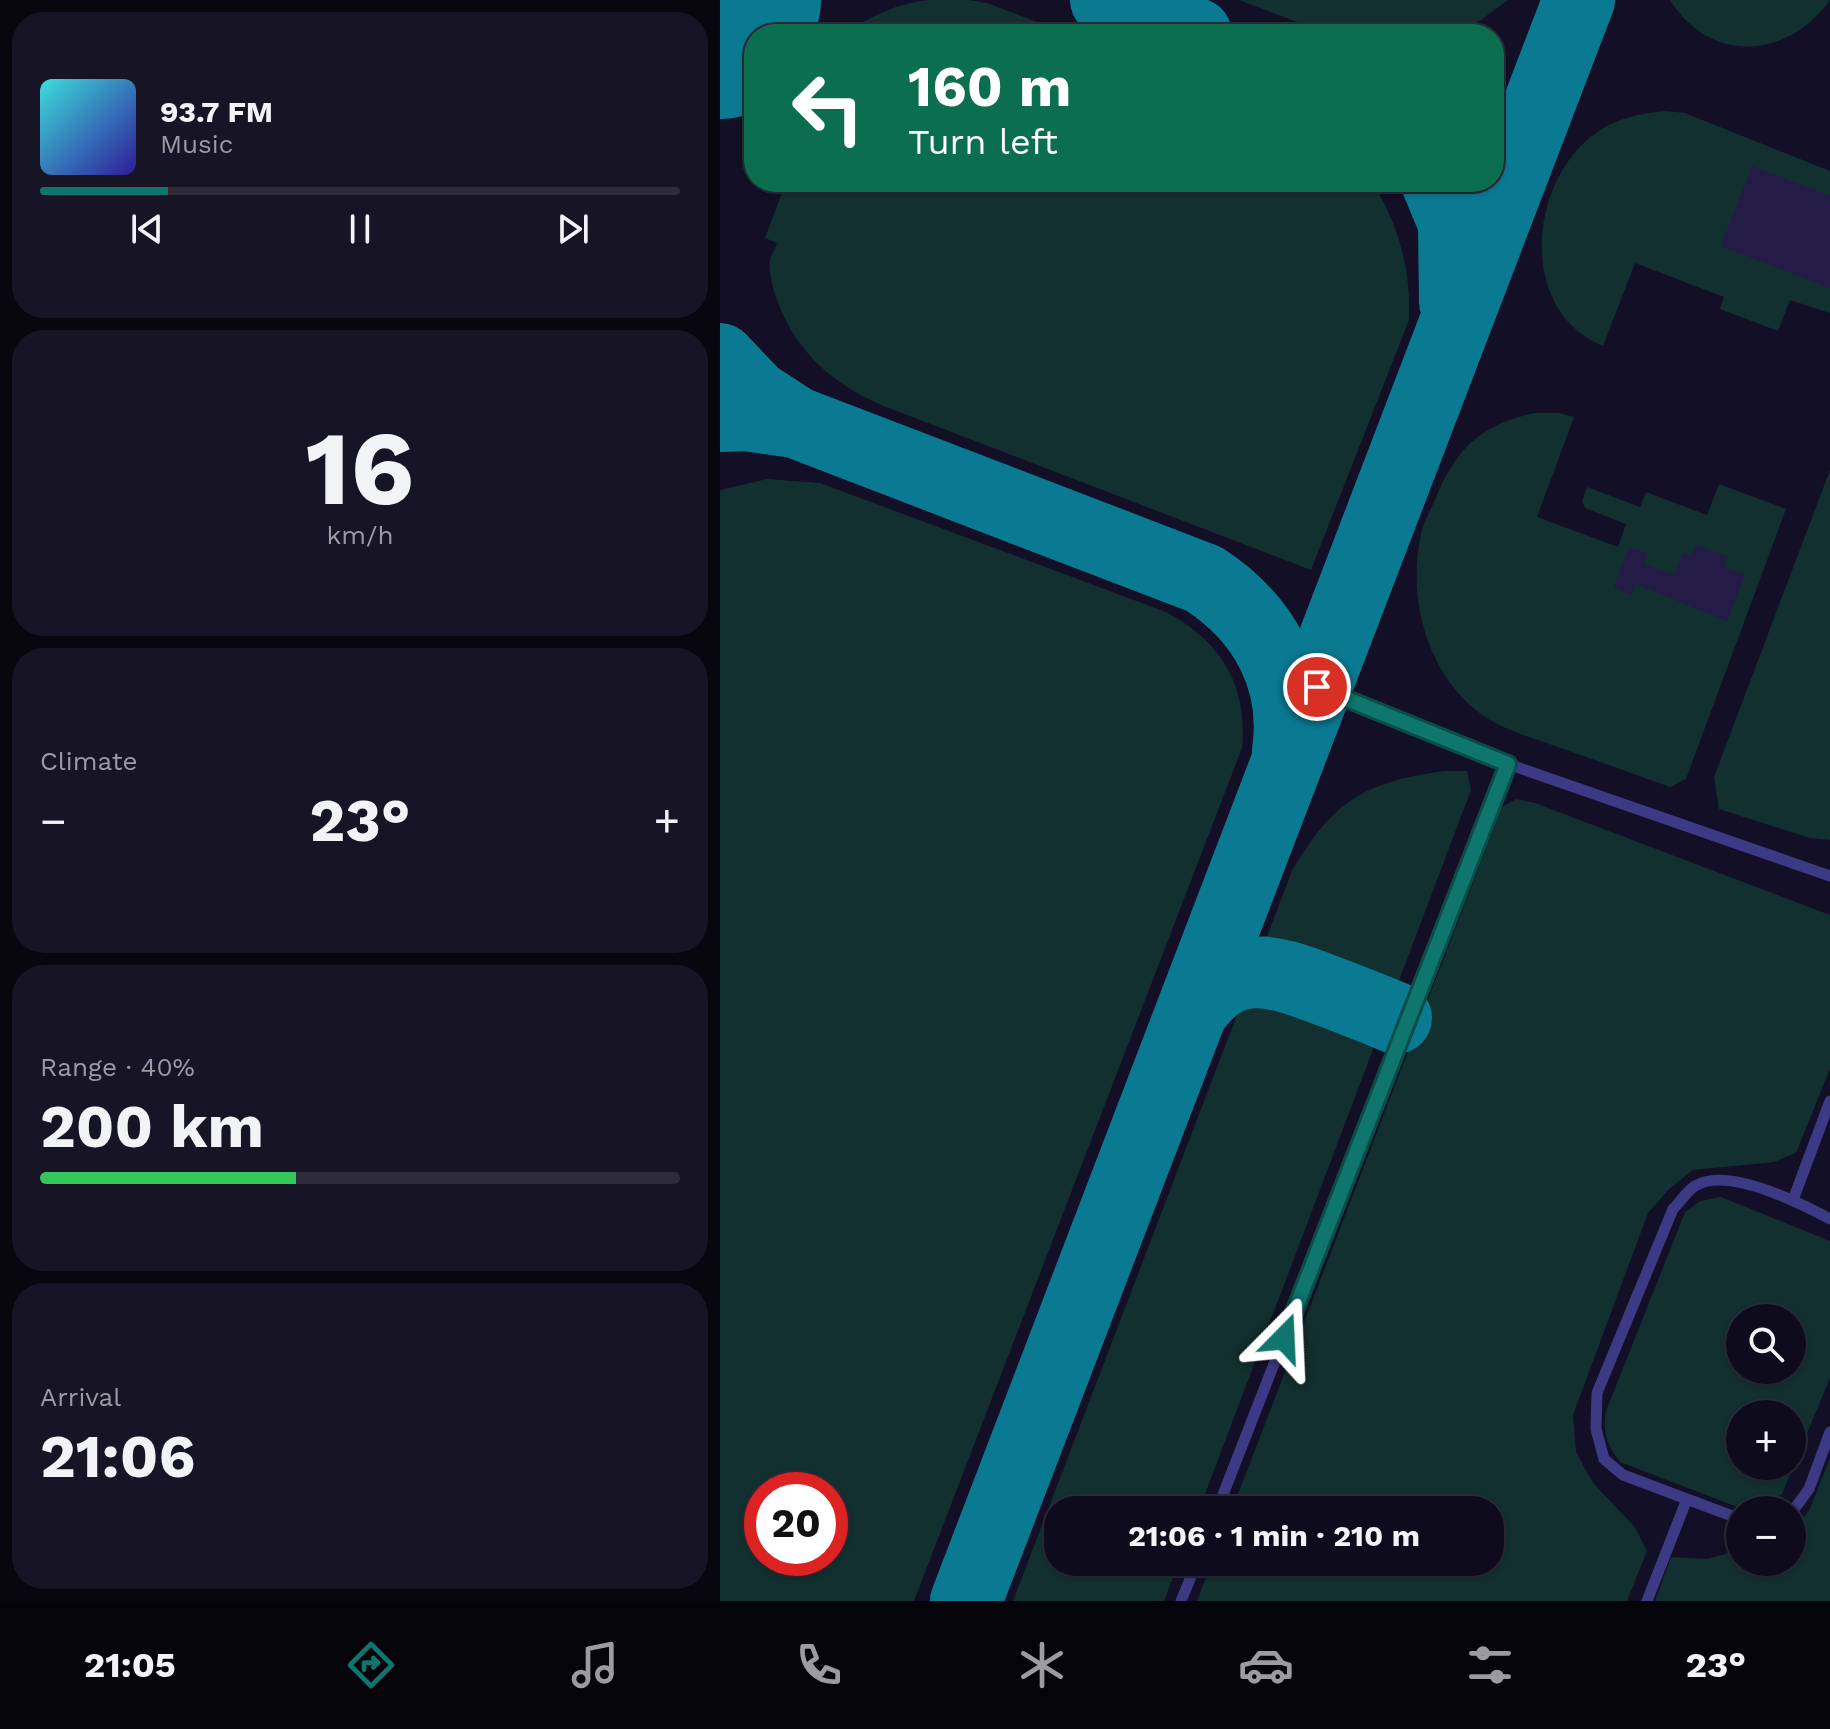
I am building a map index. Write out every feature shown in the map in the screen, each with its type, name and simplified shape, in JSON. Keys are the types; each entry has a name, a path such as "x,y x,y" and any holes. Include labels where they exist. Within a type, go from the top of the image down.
{"lane":[{"path":"1317,687 1508,764 1830,876"},
{"path":"1222,1496 1508,764"},
{"path":"1793,1200 1830,1101"},
{"path":"1726,1514 1623,1475 1604,1459 1596,1429 1597,1393 1673,1209 1696,1185 1729,1180 1793,1200 1830,1219"},
{"path":"1804,1496 1830,1432"},
{"path":"1647,1601 1687,1499"},
{"path":"1181,1601 1191,1576"}],"green space":[{"path":"929,0 969,0 987,3 1042,24 861,24 906,4"},
{"path":"1239,0 1508,0 1476,24 1303,24"},
{"path":"1670,0 1830,0 1812,20 1792,34 1771,43 1749,46 1727,44 1706,35 1687,21"},
{"path":"1666,111 1685,113 1830,171 1830,313 1790,300 1778,331 1720,309 1724,297 1635,263 1603,346 1575,329 1556,305 1545,276 1542,244 1546,212 1556,182 1573,154 1596,133 1629,117"},
{"path":"782,192 1378,192 1401,248 1408,283 1409,320 1311,570 862,396 814,360 791,329 781,311 771,280 770,260 777,243 765,238"},
{"path":"1535,413 1559,413 1574,417 1537,517 1618,547 1626,524 1585,508 1582,501 1587,487 1640,507 1646,492 1707,515 1719,484 1786,509 1686,779 1670,787 1495,723 1459,694 1433,654 1419,607 1417,582 1417,558 1423,526 1443,482 1461,453 1484,432"},
{"path":"1830,470 1830,840 1810,838 1719,809 1714,777"},
{"path":"767,479 820,483 1166,612 1202,637 1227,667 1235,685 1243,725 1242,748 914,1601 720,1601 720,490"},
{"path":"1467,771 1471,790 1204,1496 1053,1496 1292,871 1337,811 1372,789 1416,776"},
{"path":"1516,799 1535,803 1830,915 1830,1069 1796,1153 1774,1162 1693,1170 1669,1189 1648,1213 1573,1415 1576,1452 1593,1483 1634,1526 1647,1551 1627,1601 1197,1601 1207,1576 1504,1576 1504,1496 1237,1496 1502,807"},
{"path":"1721,1197 1830,1241 1830,1378 1806,1436 1806,1400 1726,1400 1726,1480 1788,1480 1779,1496 1726,1496 1726,1503 1620,1462 1605,1432 1606,1411 1685,1212 1700,1201"},
{"path":"1830,1458 1830,1601 1655,1601 1671,1557 1707,1559 1726,1554 1726,1576 1806,1576 1806,1514"},
{"path":"1044,1520 1044,1576 1174,1576 1164,1601 1013,1601"}],"building":[{"path":"1752,166 1830,196 1830,288 1721,246"},
{"path":"1697,545 1728,557 1724,567 1745,575 1727,621 1636,584 1632,595 1614,587 1629,547 1648,554 1644,564 1674,575 1683,553 1692,556"}],"taxiway":[{"path":"727,11 738,0"},
{"path":"1106,0 1170,24"},
{"path":"966,1601 1579,0"},
{"path":"1441,192 1454,223 1455,302"},
{"path":"720,359 755,396 795,422"},
{"path":"720,416 746,415 795,422 1204,579 1244,612 1272,653 1288,699 1288,751"},
{"path":"1191,1013 1221,982 1252,972 1287,977 1396,1018"}],"runway":[{"path":"720,30 732,0"}],"route":[{"path":"1284,1338 1508,764 1317,687"}]}
